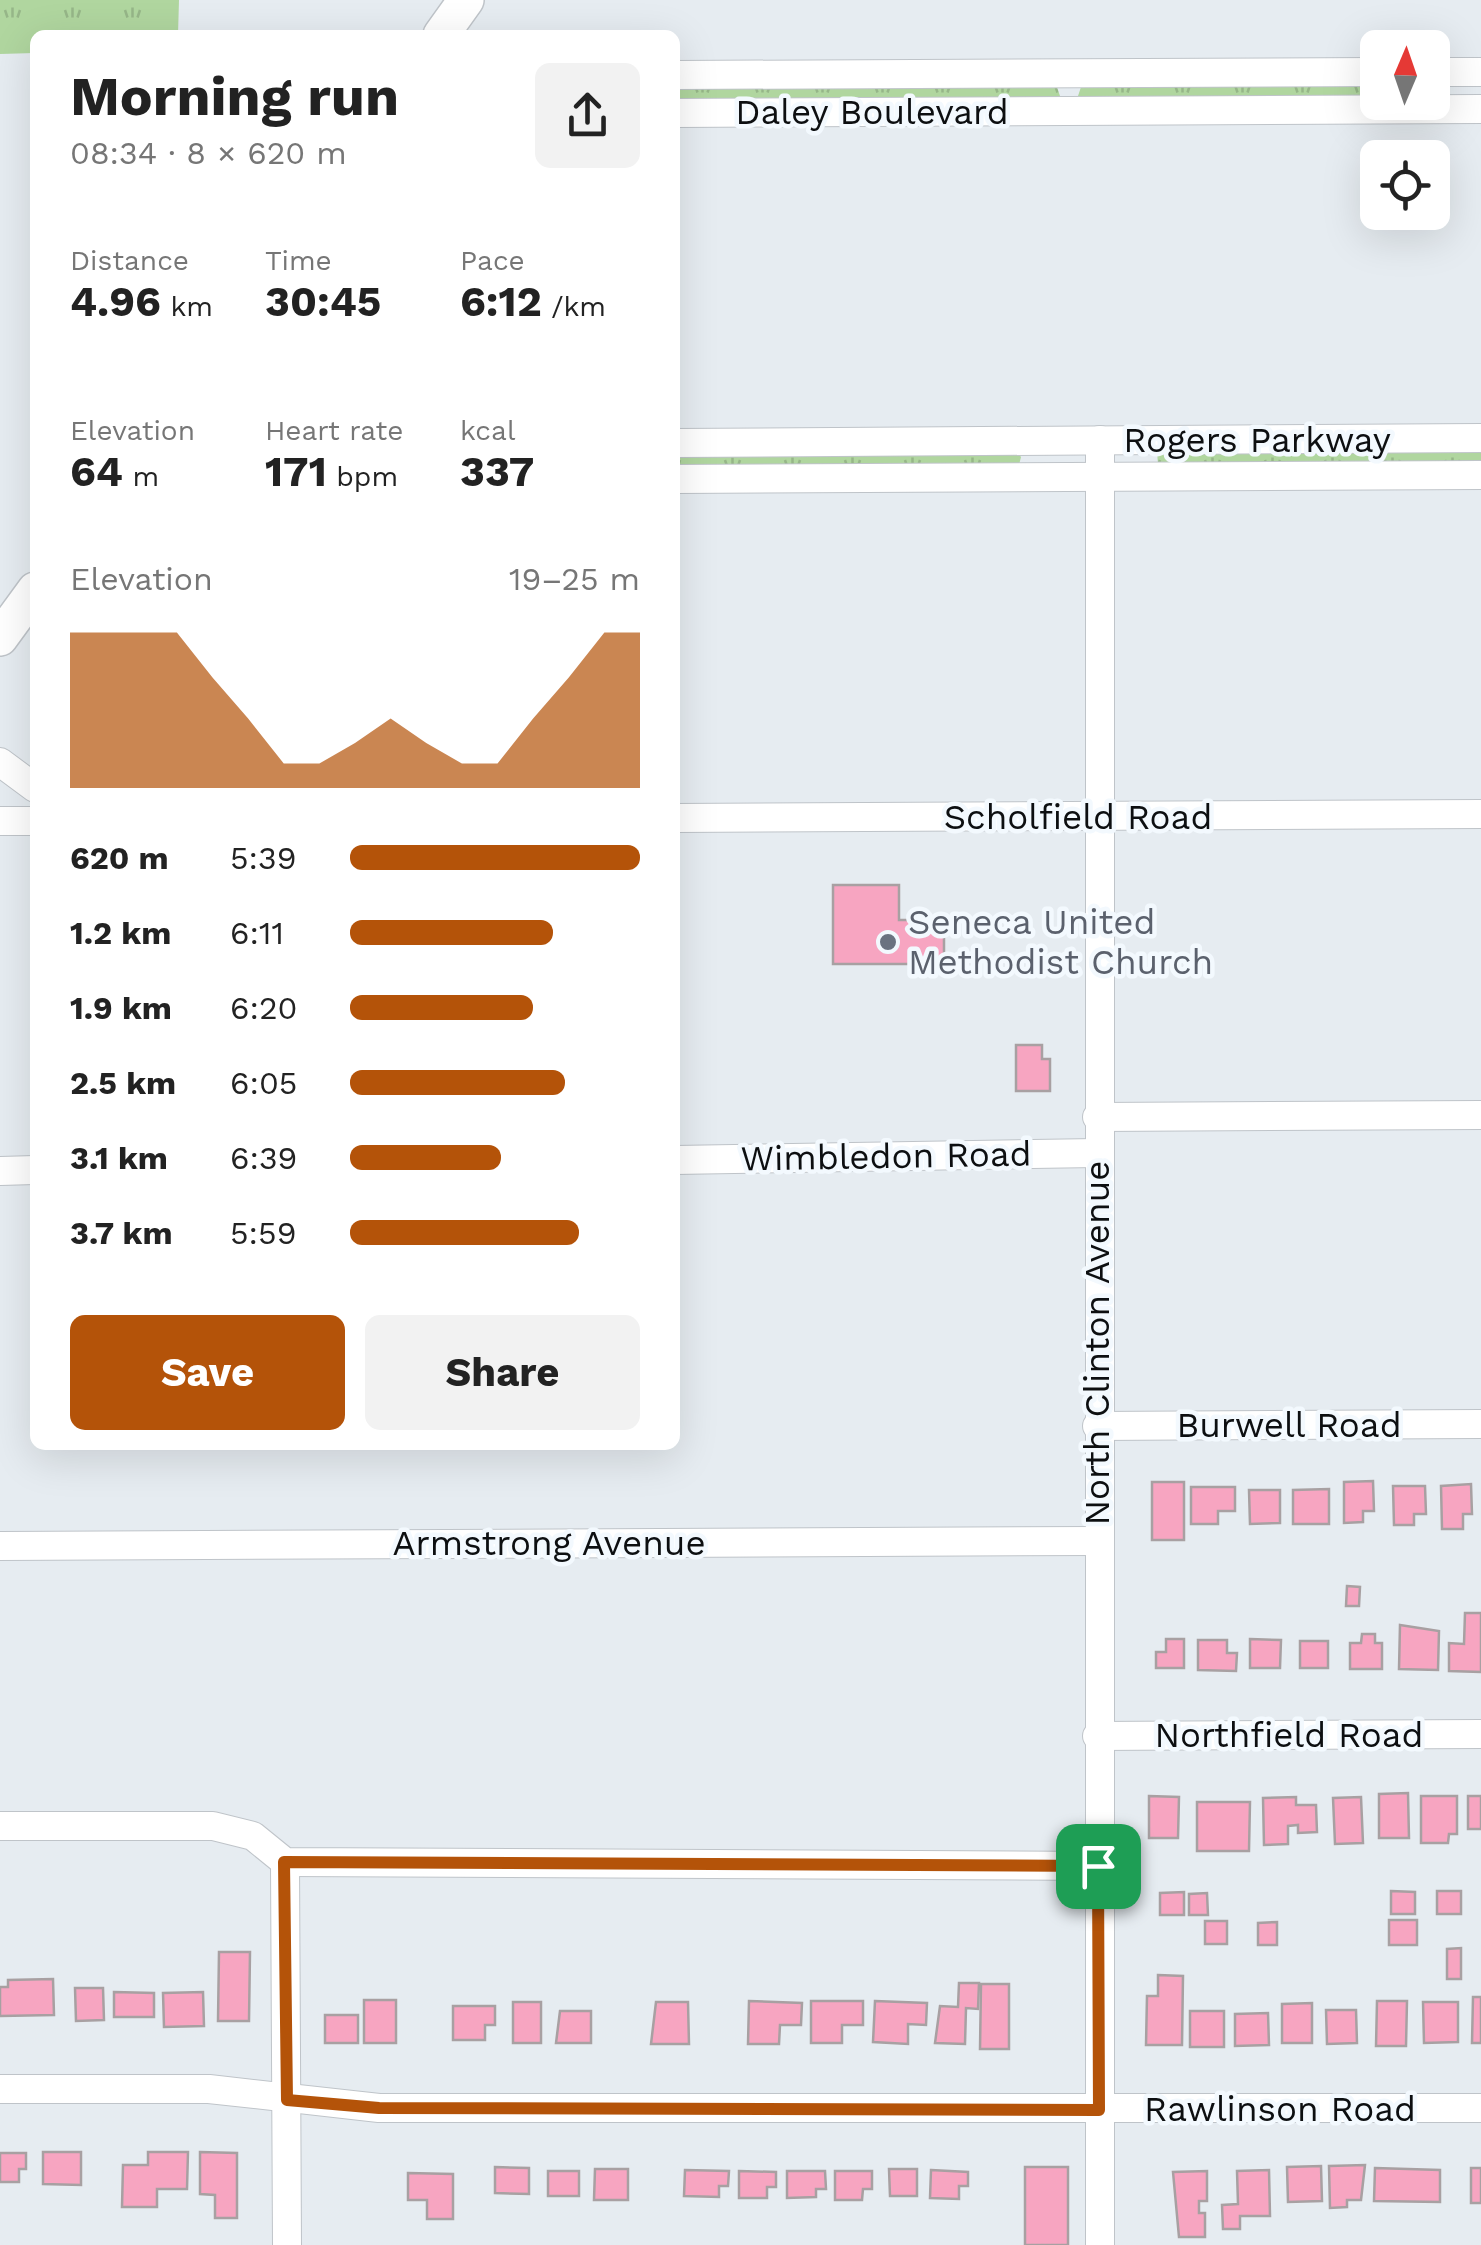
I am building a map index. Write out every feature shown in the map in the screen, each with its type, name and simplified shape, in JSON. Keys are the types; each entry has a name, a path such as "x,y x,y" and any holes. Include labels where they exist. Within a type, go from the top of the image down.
{"main road":[{"path":"444,30 466,0"},
{"path":"0,638 30,597"}],"street":[{"name":"Daley Boulevard","path":"680,75 1360,72"},
{"path":"1450,72 1481,72"},
{"path":"1069,74 1070,111"},
{"name":"Daley Boulevard","path":"680,113 1481,109"},
{"name":"Rogers Parkway","path":"680,443 1481,438"},
{"name":"North Clinton Avenue","path":"1100,440 1100,2245"},
{"path":"1032,441 1032,478"},
{"name":"Rogers Parkway","path":"680,479 1481,475"},
{"path":"0,762 30,784"},
{"name":"Scholfield Road","path":"680,818 1481,814"},
{"path":"0,821 30,821"},
{"path":"1097,1117 1481,1115"},
{"name":"Wimbledon Road","path":"680,1160 1097,1152"},
{"path":"0,1171 30,1170"},
{"name":"Burwell Road","path":"1097,1426 1481,1424"},
{"name":"Armstrong Avenue","path":"0,1546 1097,1541"},
{"name":"Northfield Road","path":"1097,1736 1481,1734"},
{"path":"0,1826 213,1826 253,1836 284,1862 1098,1866"},
{"path":"284,1862 287,2245"},
{"name":"Rawlinson Road","path":"0,2088 208,2089 379,2108 1481,2108"}],"green space":[{"path":"0,0 179,0 178,30 30,30 30,53 0,54"},
{"path":"1360,82 1360,101 1081,99 1081,87"},
{"path":"680,85 1057,87 1060,96 1056,100 680,104"},
{"path":"1481,448 1481,465 1158,464 1157,452"},
{"path":"680,452 1018,453 1019,465 680,470"}],"building":[{"name":"Seneca United Methodist Church","path":"833,885 899,885 899,920 944,920 944,964 833,964"},
{"path":"1016,1045 1042,1045 1042,1059 1050,1059 1050,1091 1016,1091"},
{"path":"1373,1481 1374,1511 1363,1511 1363,1522 1344,1523 1344,1482"},
{"path":"1152,1482 1184,1482 1184,1540 1152,1540"},
{"path":"1471,1484 1472,1514 1463,1514 1463,1529 1442,1529 1441,1486"},
{"path":"1393,1486 1425,1486 1426,1514 1414,1514 1414,1525 1394,1525"},
{"path":"1191,1487 1235,1487 1235,1511 1218,1511 1218,1524 1191,1524"},
{"path":"1329,1489 1329,1524 1293,1524 1293,1490"},
{"path":"1249,1490 1280,1490 1280,1523 1250,1524"},
{"path":"1347,1586 1360,1587 1359,1606 1346,1606"},
{"path":"1465,1613 1481,1613 1481,1672 1449,1671 1449,1643 1464,1644"},
{"path":"1400,1625 1439,1631 1438,1670 1399,1669"},
{"path":"1362,1634 1375,1634 1375,1643 1382,1643 1382,1669 1350,1669 1350,1643 1361,1643"},
{"path":"1166,1639 1184,1639 1184,1668 1156,1668 1156,1652 1166,1652"},
{"path":"1250,1639 1281,1640 1280,1668 1250,1668"},
{"path":"1198,1640 1227,1640 1227,1653 1237,1653 1236,1671 1198,1670"},
{"path":"1300,1641 1328,1641 1328,1668 1300,1668"},
{"path":"1408,1793 1409,1838 1379,1838 1379,1794"},
{"path":"1149,1796 1179,1797 1178,1838 1149,1838"},
{"path":"1421,1796 1457,1796 1457,1834 1449,1834 1448,1843 1421,1843"},
{"path":"1468,1796 1481,1796 1481,1829 1468,1829"},
{"path":"1296,1797 1296,1805 1316,1805 1317,1832 1298,1833 1298,1825 1288,1826 1288,1844 1264,1845 1263,1798"},
{"path":"1361,1797 1363,1843 1335,1844 1333,1798"},
{"path":"1197,1802 1250,1802 1249,1851 1197,1851"},
{"path":"1391,1891 1415,1892 1415,1914 1391,1914"},
{"path":"1437,1891 1461,1891 1461,1914 1437,1914"},
{"path":"1184,1892 1184,1915 1160,1915 1160,1893"},
{"path":"1207,1893 1208,1915 1189,1915 1189,1894"},
{"path":"1389,1920 1417,1920 1417,1945 1389,1945"},
{"path":"1205,1921 1227,1921 1227,1944 1205,1944"},
{"path":"1277,1922 1277,1945 1258,1945 1258,1923"},
{"path":"1461,1948 1461,1979 1447,1979 1447,1949"},
{"path":"219,1952 250,1952 249,2021 218,2021"},
{"path":"1158,1975 1183,1976 1182,2045 1146,2045 1147,1996 1158,1996"},
{"path":"53,1979 54,2015 0,2016 0,1987 8,1987 8,1980"},
{"path":"959,1983 979,1983 978,2009 966,2008 965,2044 935,2043 940,2006 958,2007"},
{"path":"981,1984 1009,1984 1009,2049 980,2049"},
{"path":"75,1988 103,1988 104,2020 76,2021"},
{"path":"114,1992 154,1993 154,2017 114,2017"},
{"path":"203,1992 204,2026 164,2027 163,1993"},
{"path":"1473,1997 1481,1997 1481,2043 1472,2043"},
{"path":"364,2000 396,2000 396,2043 364,2043"},
{"path":"749,2001 802,2003 801,2025 780,2025 779,2044 748,2044"},
{"path":"811,2001 863,2001 863,2025 842,2025 842,2043 811,2043"},
{"path":"875,2001 927,2003 926,2025 908,2024 908,2044 873,2042"},
{"path":"1377,2001 1407,2001 1406,2046 1376,2046"},
{"path":"513,2002 541,2002 541,2043 513,2043"},
{"path":"656,2002 688,2002 689,2044 651,2044"},
{"path":"1423,2002 1458,2002 1458,2042 1424,2043"},
{"path":"1312,2003 1312,2043 1282,2043 1282,2004"},
{"path":"453,2006 495,2006 495,2025 485,2025 485,2040 453,2040"},
{"path":"1326,2010 1356,2010 1357,2043 1327,2044"},
{"path":"560,2011 591,2011 591,2043 556,2043"},
{"path":"1190,2011 1224,2011 1224,2047 1190,2047"},
{"path":"1268,2013 1269,2045 1235,2046 1235,2014"},
{"path":"325,2015 358,2015 358,2043 325,2043"},
{"path":"43,2152 81,2152 81,2185 43,2184"},
{"path":"148,2152 188,2152 187,2189 157,2189 157,2207 122,2207 123,2165 148,2165"},
{"path":"200,2152 237,2153 237,2218 215,2218 215,2195 200,2194"},
{"path":"0,2153 26,2153 26,2169 19,2169 19,2182 0,2182"},
{"path":"1365,2165 1361,2200 1347,2200 1347,2207 1330,2208 1329,2166"},
{"path":"1321,2166 1322,2201 1288,2202 1287,2167"},
{"path":"495,2167 529,2168 529,2194 495,2193"},
{"path":"1025,2167 1068,2167 1068,2245 1025,2245"},
{"path":"1375,2168 1440,2170 1440,2202 1374,2201"},
{"path":"1471,2168 1481,2168 1481,2203 1471,2203"},
{"path":"595,2169 628,2169 628,2200 594,2200"},
{"path":"889,2169 917,2169 917,2196 890,2196"},
{"path":"685,2170 729,2171 728,2186 719,2186 719,2197 684,2196"},
{"path":"931,2170 968,2172 968,2186 959,2186 959,2199 930,2198"},
{"path":"1269,2170 1270,2216 1240,2216 1240,2229 1223,2229 1222,2205 1238,2204 1237,2171"},
{"path":"548,2171 579,2171 579,2196 548,2196"},
{"path":"739,2171 776,2172 776,2187 767,2187 767,2198 739,2198"},
{"path":"787,2171 825,2171 826,2189 816,2189 816,2197 787,2198"},
{"path":"835,2171 872,2171 872,2189 863,2189 862,2200 835,2200"},
{"path":"1207,2171 1207,2201 1199,2201 1199,2213 1205,2213 1205,2237 1179,2237 1173,2172"},
{"path":"408,2173 453,2174 453,2219 427,2219 427,2200 408,2200"}],"place":[{"name":"Seneca United Methodist Church","path":"888,942"}],"route":[{"path":"284,1862 1098,1866 1099,2110 379,2108 287,2100 284,1862"}]}
